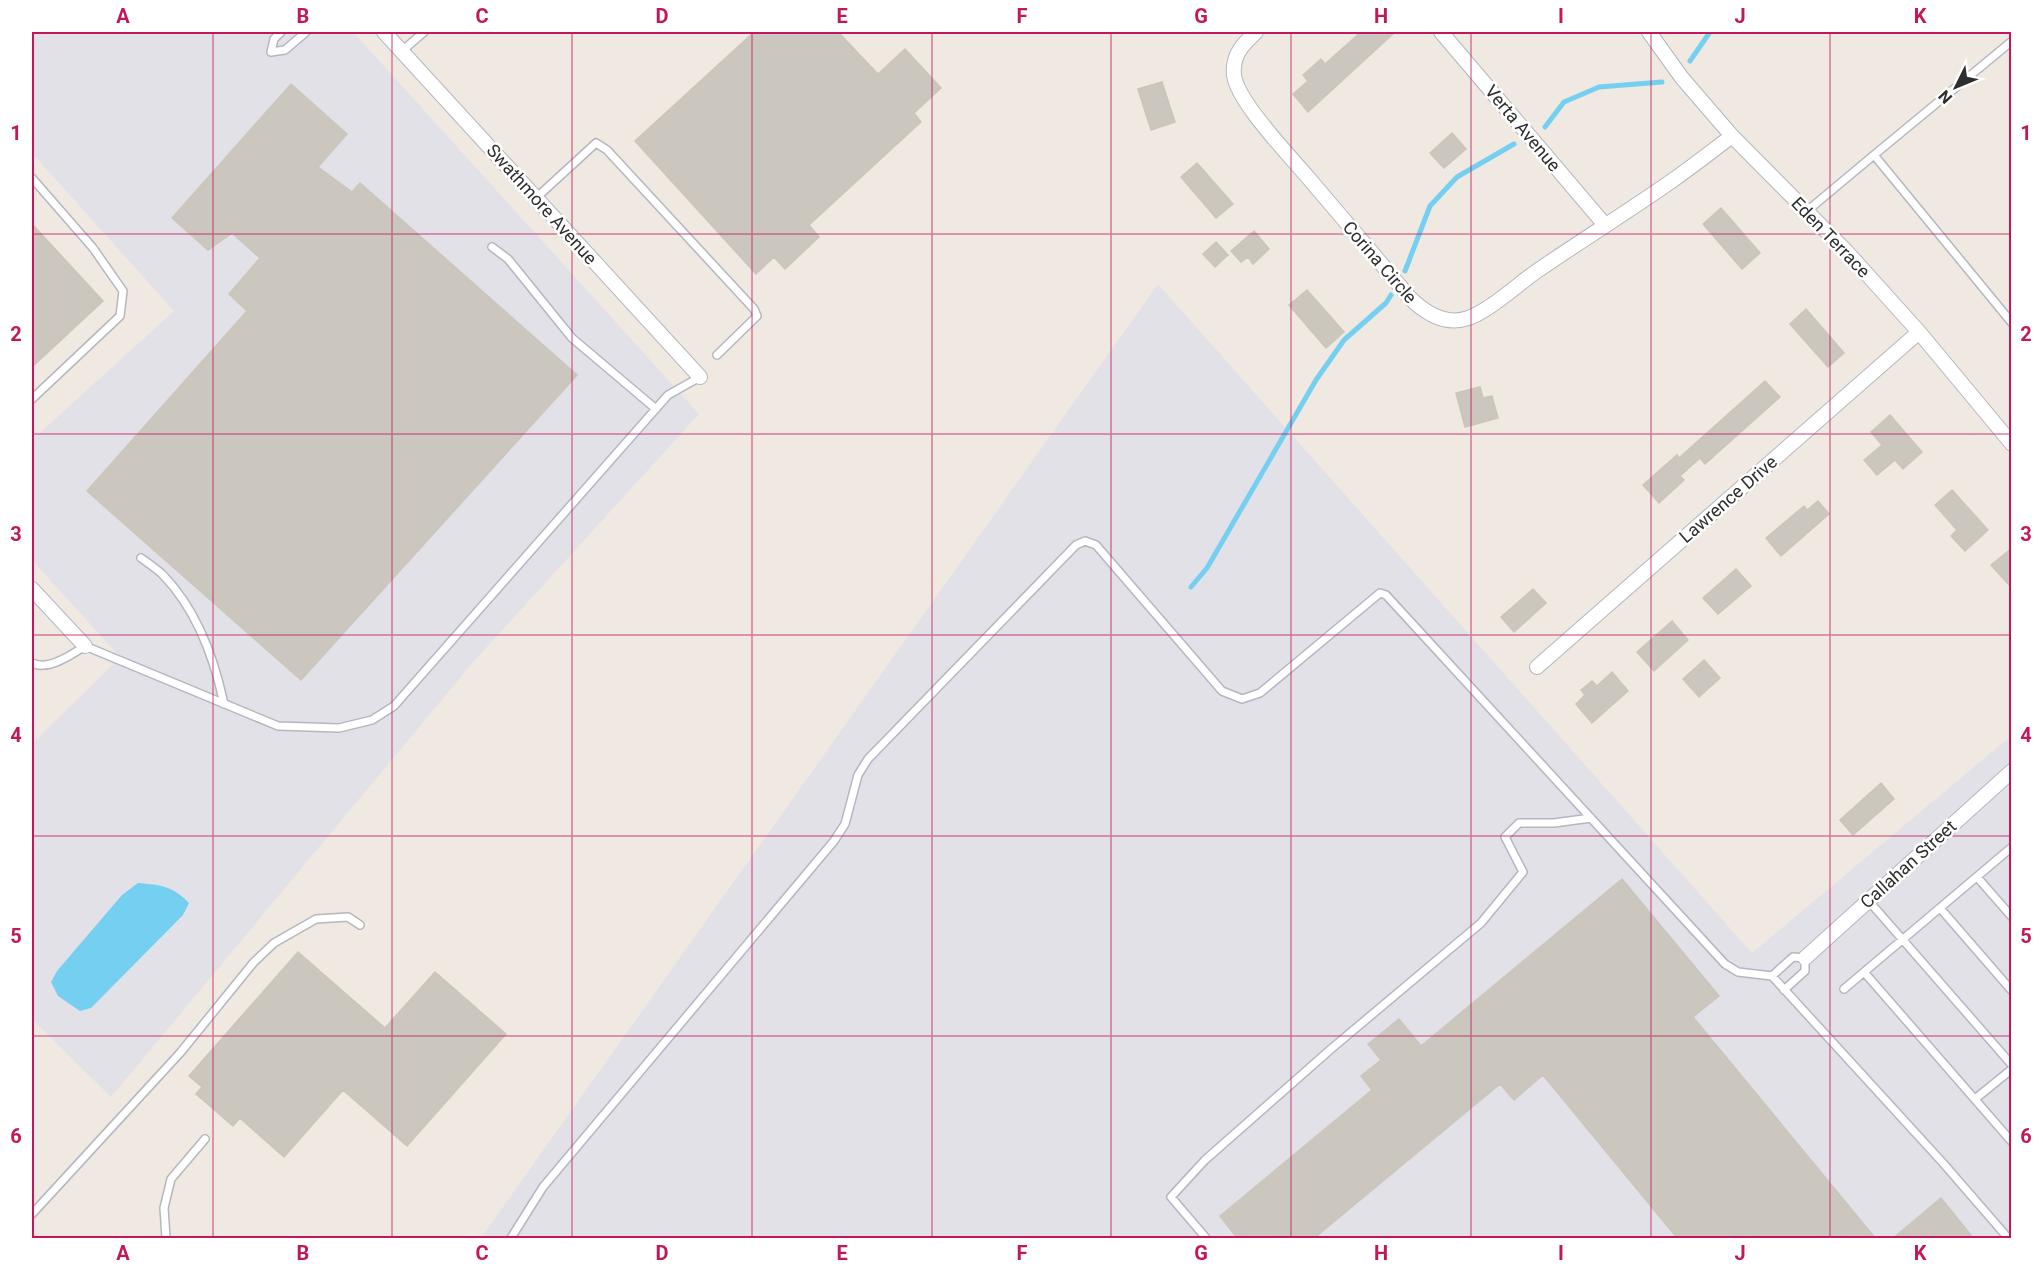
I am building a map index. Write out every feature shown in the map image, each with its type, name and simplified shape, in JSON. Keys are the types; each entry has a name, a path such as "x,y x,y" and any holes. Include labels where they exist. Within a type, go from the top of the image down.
{"street":[{"name":"Swathmore Avenue","path":"384,32 700,377"},
{"name":"Corina Circle","path":"1256,32 1240,47 1234,60 1234,75 1238,89 1263,124 1409,297 1420,308 1436,317 1450,321 1465,320 1478,314 1674,180 1731,136"},
{"name":"Verta Avenue","path":"1441,32 1605,225"},
{"name":"Eden Terrace","path":"1649,32 1682,78 1731,136 1847,252 1919,332 2012,444"},
{"name":"Lawrence Drive","path":"1537,667 1919,332"},
{"path":"32,589 85,646"},
{"name":"Callahan Street","path":"1805,958 2012,771"}],"lane":[{"path":"281,32 274,39 271,52 285,50 306,32"},
{"path":"402,51 424,32"},
{"path":"1806,211 2012,41"},
{"path":"536,198 596,143 607,150 757,316 717,356"},
{"path":"1875,155 2012,323"},
{"path":"32,178 93,248 123,291 120,316 32,399"},
{"path":"492,247 508,259 572,338 656,409"},
{"path":"32,663 37,666 61,660 85,646 278,726 339,728 372,720 394,706 669,395 700,377"},
{"path":"511,1239 543,1187 834,841 845,824 858,775 868,759 1076,545 1085,541 1096,545 1222,692 1242,699 1260,693 1380,593 1386,595 1725,964 1738,972 1772,976 1943,1163 2008,1239"},
{"path":"141,558 163,575 198,623 216,669 224,704"},
{"path":"1206,1239 1171,1197 1206,1160 1313,1065 1480,923 1523,872 1505,837 1519,824 1554,823 1591,818"},
{"path":"1844,989 2012,847"},
{"path":"1977,877 2012,917"},
{"path":"1868,900 2012,1067 1975,1099"},
{"path":"1940,908 2012,991"},
{"path":"32,1214 180,1053 254,962 274,943 316,919 348,917 360,925"},
{"path":"1772,976 1793,957 1805,958 1805,970 1784,990"},
{"path":"1864,972 2012,1142"},
{"path":"166,1239 164,1208 171,1179 205,1139"}],"shaded area":[{"path":"32,32 353,32 699,414 475,660 111,1097 32,1019 32,744 120,657 32,560 32,440 174,311 32,153"},
{"path":"1158,284 1752,953 2011,736 2011,1238 481,1238"}],"water":[{"path":"138,883 166,887 189,903 183,915 91,1008 80,1011 58,996 51,982 57,971 122,895"}],"building":[{"path":"754,32 838,32 878,74 905,49 941,88 914,113 921,122 809,225 819,237 785,269 774,257 756,274 635,141"},
{"path":"1361,32 1395,32 1308,112 1293,94 1308,81 1303,75 1321,59 1325,64"},
{"path":"1162,82 1175,122 1151,130 1138,89"},
{"path":"291,84 347,134 318,167 352,192 360,183 577,375 301,680 87,491 247,311 229,294 260,258 232,233 208,250 172,218"},
{"path":"1452,133 1466,149 1444,168 1430,153"},
{"path":"1197,163 1233,204 1216,218 1181,177"},
{"path":"1721,208 1760,253 1742,269 1703,224"},
{"path":"32,224 103,301 32,367"},
{"path":"1254,231 1269,249 1253,264 1248,257 1241,262 1231,251"},
{"path":"1216,242 1228,255 1215,267 1203,254"},
{"path":"1307,290 1344,332 1326,348 1289,305"},
{"path":"1806,309 1844,353 1828,367 1790,324"},
{"path":"1765,381 1780,397 1705,464 1700,458 1680,476 1684,480 1659,503 1643,485 1677,455 1679,458"},
{"path":"1480,387 1483,398 1492,396 1498,418 1465,427 1456,393"},
{"path":"1890,415 1922,452 1903,469 1895,460 1877,475 1864,460 1882,445 1871,432"},
{"path":"1952,490 1988,530 1965,551 1951,536 1957,530 1935,505"},
{"path":"1818,501 1829,514 1781,556 1766,538 1804,506 1807,510"},
{"path":"2012,548 2012,588 1991,565"},
{"path":"1736,569 1751,586 1718,614 1703,598"},
{"path":"1533,589 1546,603 1514,632 1501,617"},
{"path":"1672,621 1688,640 1654,671 1637,652"},
{"path":"1704,660 1720,678 1699,697 1683,679"},
{"path":"1612,672 1628,691 1592,723 1576,704 1585,695 1581,690 1592,681 1597,686"},
{"path":"1881,783 1894,799 1853,835 1840,820"},
{"path":"1622,879 1719,996 1693,1017 1876,1239 1678,1239 1543,1075 1514,1100 1500,1084 1313,1239 1238,1239 1220,1216 1372,1090 1361,1076 1381,1060 1368,1044 1399,1019 1421,1046"},
{"path":"298,952 385,1028 435,972 506,1034 407,1146 343,1090 284,1157 240,1118 233,1126 196,1094 202,1087 189,1076"},
{"path":"1941,1198 1974,1239 1892,1239"}],"waterway":[{"path":"1690,61 1710,32"},
{"path":"1545,127 1564,102 1599,87 1662,82"},
{"path":"1405,271 1430,206 1457,177 1514,144"},
{"path":"1191,587 1207,568 1316,380 1344,340 1386,303 1391,295"}]}
